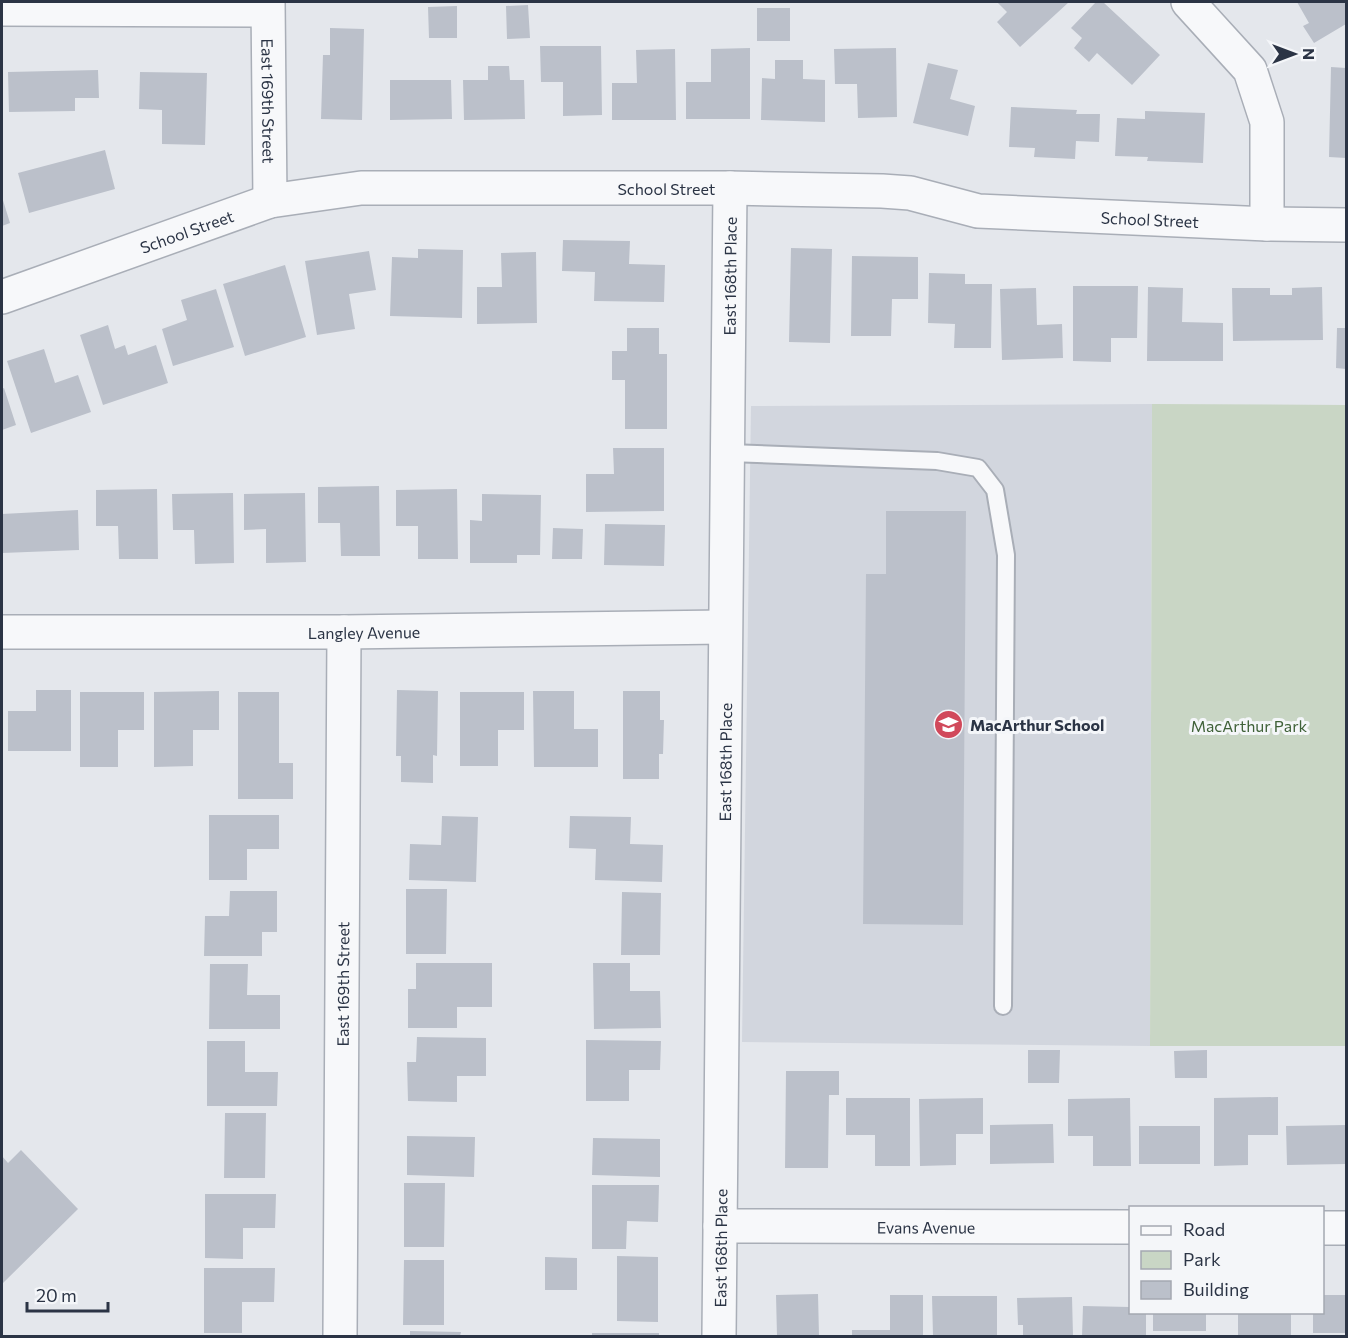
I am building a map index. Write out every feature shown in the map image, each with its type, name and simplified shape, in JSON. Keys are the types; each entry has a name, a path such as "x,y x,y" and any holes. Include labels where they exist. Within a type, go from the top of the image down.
{"street":[{"path":"1188,2 1250,70 1267,122 1267,224"},
{"path":"2,9 267,6"},
{"name":"East 169th Street","path":"267,6 270,201"},
{"name":"School Street","path":"2,297 270,201 361,188 882,190 910,193 978,211 1267,224 1347,225"},
{"name":"East 168th Place","path":"719,1336 730,188"},
{"name":"Langley Avenue","path":"2,632 344,632 725,627"},
{"name":"East 169th Street","path":"340,1336 344,632"},
{"name":"Evans Avenue","path":"720,1226 1129,1227"},
{"path":"1324,1228 1347,1228"}],"lane":[{"path":"729,453 937,461 978,468 995,490 1006,555 1003,1006"}],"shaded area":[{"name":"MacArthur School","path":"1152,404 1150,1046 742,1042 751,406"}],"green space":[{"name":"MacArthur Park","path":"1152,404 1346,405 1346,1046 1150,1046"}],"building":[{"path":"997,2 1069,2 1020,47 997,22 1007,12"},
{"path":"1096,2 1103,2 1160,55 1132,85 1097,53 1089,62 1074,48 1082,38 1071,28"},
{"path":"1297,2 1345,2 1346,24 1314,43 1303,26 1309,23"},
{"path":"528,5 530,38 507,39 506,6"},
{"path":"457,6 457,38 429,38 428,7"},
{"path":"757,8 790,8 790,41 757,41"},
{"path":"330,28 364,29 362,120 321,119 323,55 330,55"},
{"path":"540,46 601,46 602,115 563,116 563,82 541,82"},
{"path":"750,48 750,119 686,119 686,82 711,82 711,49"},
{"path":"896,48 897,117 858,118 857,84 835,84 834,49"},
{"path":"675,49 676,120 612,120 612,83 637,83 636,50"},
{"path":"775,60 803,60 803,79 825,80 825,122 761,120 762,78 775,79"},
{"path":"928,63 958,70 950,99 975,106 968,136 913,123"},
{"path":"488,66 509,66 510,80 524,80 525,119 464,120 463,80 488,80"},
{"path":"1331,67 1346,68 1346,158 1329,157"},
{"path":"98,70 99,98 75,98 75,111 9,112 8,72"},
{"path":"140,72 207,73 205,145 162,144 162,110 139,109"},
{"path":"390,80 451,80 452,119 390,120"},
{"path":"1011,107 1077,110 1076,114 1100,114 1099,142 1076,141 1075,159 1034,157 1035,148 1009,147"},
{"path":"1145,111 1205,113 1203,163 1147,161 1148,157 1115,156 1117,118 1145,119"},
{"path":"105,150 115,189 29,213 18,173"},
{"path":"2,197 10,223 2,226"},
{"path":"563,240 630,241 629,264 665,265 664,302 594,301 595,272 562,271"},
{"path":"791,248 832,249 830,343 789,342"},
{"path":"418,249 463,250 462,318 390,316 392,257 418,258"},
{"path":"369,251 376,290 349,294 355,329 317,335 305,261"},
{"path":"536,252 537,323 477,324 477,287 502,287 501,253"},
{"path":"852,256 918,257 918,299 892,299 891,336 851,336"},
{"path":"285,265 306,337 245,356 223,284"},
{"path":"929,273 965,274 965,284 992,284 991,348 954,348 955,324 928,323"},
{"path":"1073,286 1138,286 1137,338 1111,338 1111,362 1073,361"},
{"path":"1148,287 1183,288 1182,322 1223,323 1223,361 1147,361"},
{"path":"1322,287 1323,340 1233,341 1232,288 1270,288 1270,295 1292,295 1292,288"},
{"path":"1036,288 1037,325 1062,324 1063,358 1002,360 1000,289"},
{"path":"216,289 234,347 173,366 162,329 187,320 181,300"},
{"path":"108,325 115,349 125,345 128,355 156,345 168,383 103,405 80,335"},
{"path":"627,328 659,328 659,354 667,354 667,429 625,429 625,380 612,380 612,351 627,351"},
{"path":"1337,328 1346,328 1346,369 1336,368"},
{"path":"44,349 55,383 78,375 91,412 31,433 7,361"},
{"path":"4,388 16,425 2,430 2,389"},
{"path":"613,448 664,448 664,511 586,512 586,474 614,474"},
{"path":"379,486 380,556 341,556 340,523 318,523 318,487"},
{"path":"157,489 158,559 119,559 118,526 96,526 96,490"},
{"path":"457,489 458,559 418,559 418,526 396,526 396,490"},
{"path":"233,493 234,563 195,564 194,530 173,530 172,494"},
{"path":"305,493 306,562 266,563 266,529 244,530 244,494"},
{"path":"482,494 541,495 540,555 517,555 517,563 470,563 470,520 482,521"},
{"path":"78,510 79,550 2,553 2,514"},
{"path":"886,511 966,511 963,925 863,924 866,574 886,574"},
{"path":"605,524 665,525 664,566 604,565"},
{"path":"553,528 583,529 582,559 552,559"},
{"path":"36,690 71,690 71,751 8,751 8,711 36,711"},
{"path":"397,690 438,691 437,756 433,755 433,783 401,782 401,756 396,756"},
{"path":"219,691 219,730 193,730 193,766 154,767 154,692"},
{"path":"533,691 574,691 574,729 598,729 598,767 534,767"},
{"path":"623,691 660,691 660,720 664,720 663,754 659,754 659,779 623,779"},
{"path":"80,692 144,692 144,730 118,730 118,767 80,767"},
{"path":"238,692 279,692 279,763 293,763 293,799 238,799"},
{"path":"460,692 524,692 524,730 498,730 498,766 460,766"},
{"path":"209,815 279,815 279,849 247,849 247,880 209,880"},
{"path":"442,816 478,817 476,882 409,880 410,844 441,845"},
{"path":"570,816 631,817 630,844 663,845 662,882 595,880 596,849 569,848"},
{"path":"406,889 447,889 446,954 406,954"},
{"path":"230,891 277,891 277,932 262,932 262,956 204,956 205,916 229,916"},
{"path":"622,892 661,893 660,955 621,955"},
{"path":"416,963 492,963 492,1007 457,1007 457,1028 408,1028 408,989 416,989"},
{"path":"593,963 630,963 630,991 660,991 661,1028 594,1029"},
{"path":"210,964 248,964 247,995 280,995 280,1029 209,1029"},
{"path":"417,1037 486,1038 486,1076 457,1076 457,1102 408,1101 407,1062 416,1062"},
{"path":"586,1040 661,1041 660,1070 629,1070 629,1101 586,1101"},
{"path":"207,1041 245,1041 245,1072 278,1072 277,1106 207,1106"},
{"path":"1028,1050 1060,1050 1059,1083 1028,1083"},
{"path":"1207,1050 1207,1078 1175,1078 1174,1051"},
{"path":"786,1071 839,1071 839,1095 829,1095 828,1168 785,1168"},
{"path":"1278,1097 1278,1135 1248,1135 1248,1165 1214,1166 1214,1098"},
{"path":"846,1098 910,1098 910,1166 875,1166 875,1135 846,1135"},
{"path":"983,1098 983,1134 956,1134 956,1165 920,1166 919,1099"},
{"path":"1130,1098 1131,1166 1093,1166 1093,1136 1068,1136 1068,1099"},
{"path":"225,1113 266,1113 265,1178 224,1178"},
{"path":"1053,1124 1054,1163 990,1164 990,1125"},
{"path":"1346,1125 1346,1164 1287,1165 1286,1126"},
{"path":"1139,1126 1200,1126 1200,1164 1139,1164"},
{"path":"407,1136 475,1137 474,1177 407,1175"},
{"path":"593,1138 660,1139 660,1177 592,1175"},
{"path":"21,1150 78,1209 2,1284 2,1156 8,1163"},
{"path":"404,1183 445,1183 444,1247 404,1247"},
{"path":"592,1185 659,1185 658,1222 627,1221 626,1249 592,1249"},
{"path":"205,1194 276,1194 275,1228 243,1228 243,1259 205,1258"},
{"path":"617,1256 658,1257 658,1322 617,1321"},
{"path":"545,1257 577,1258 577,1290 545,1290"},
{"path":"404,1260 444,1260 444,1325 403,1325"},
{"path":"204,1268 275,1268 274,1302 242,1302 242,1333 204,1333"},
{"path":"818,1294 819,1336 777,1336 776,1295"},
{"path":"890,1295 923,1295 923,1336 852,1336 852,1330 890,1330"},
{"path":"1324,1295 1346,1295 1346,1333 1313,1333 1313,1314 1324,1314"},
{"path":"932,1296 997,1296 997,1335 933,1336"},
{"path":"1072,1297 1073,1336 1023,1336 1023,1325 1018,1325 1017,1298"},
{"path":"1083,1306 1129,1307 1129,1314 1146,1314 1146,1336 1082,1336"},
{"path":"1153,1314 1206,1314 1206,1331 1153,1331"},
{"path":"1238,1314 1291,1314 1291,1336 1238,1336"},
{"path":"410,1331 461,1332 460,1336 410,1336"},
{"path":"592,1333 659,1333 659,1336 592,1336"}],"place":[{"name":"MacArthur School","path":"949,724"}]}
